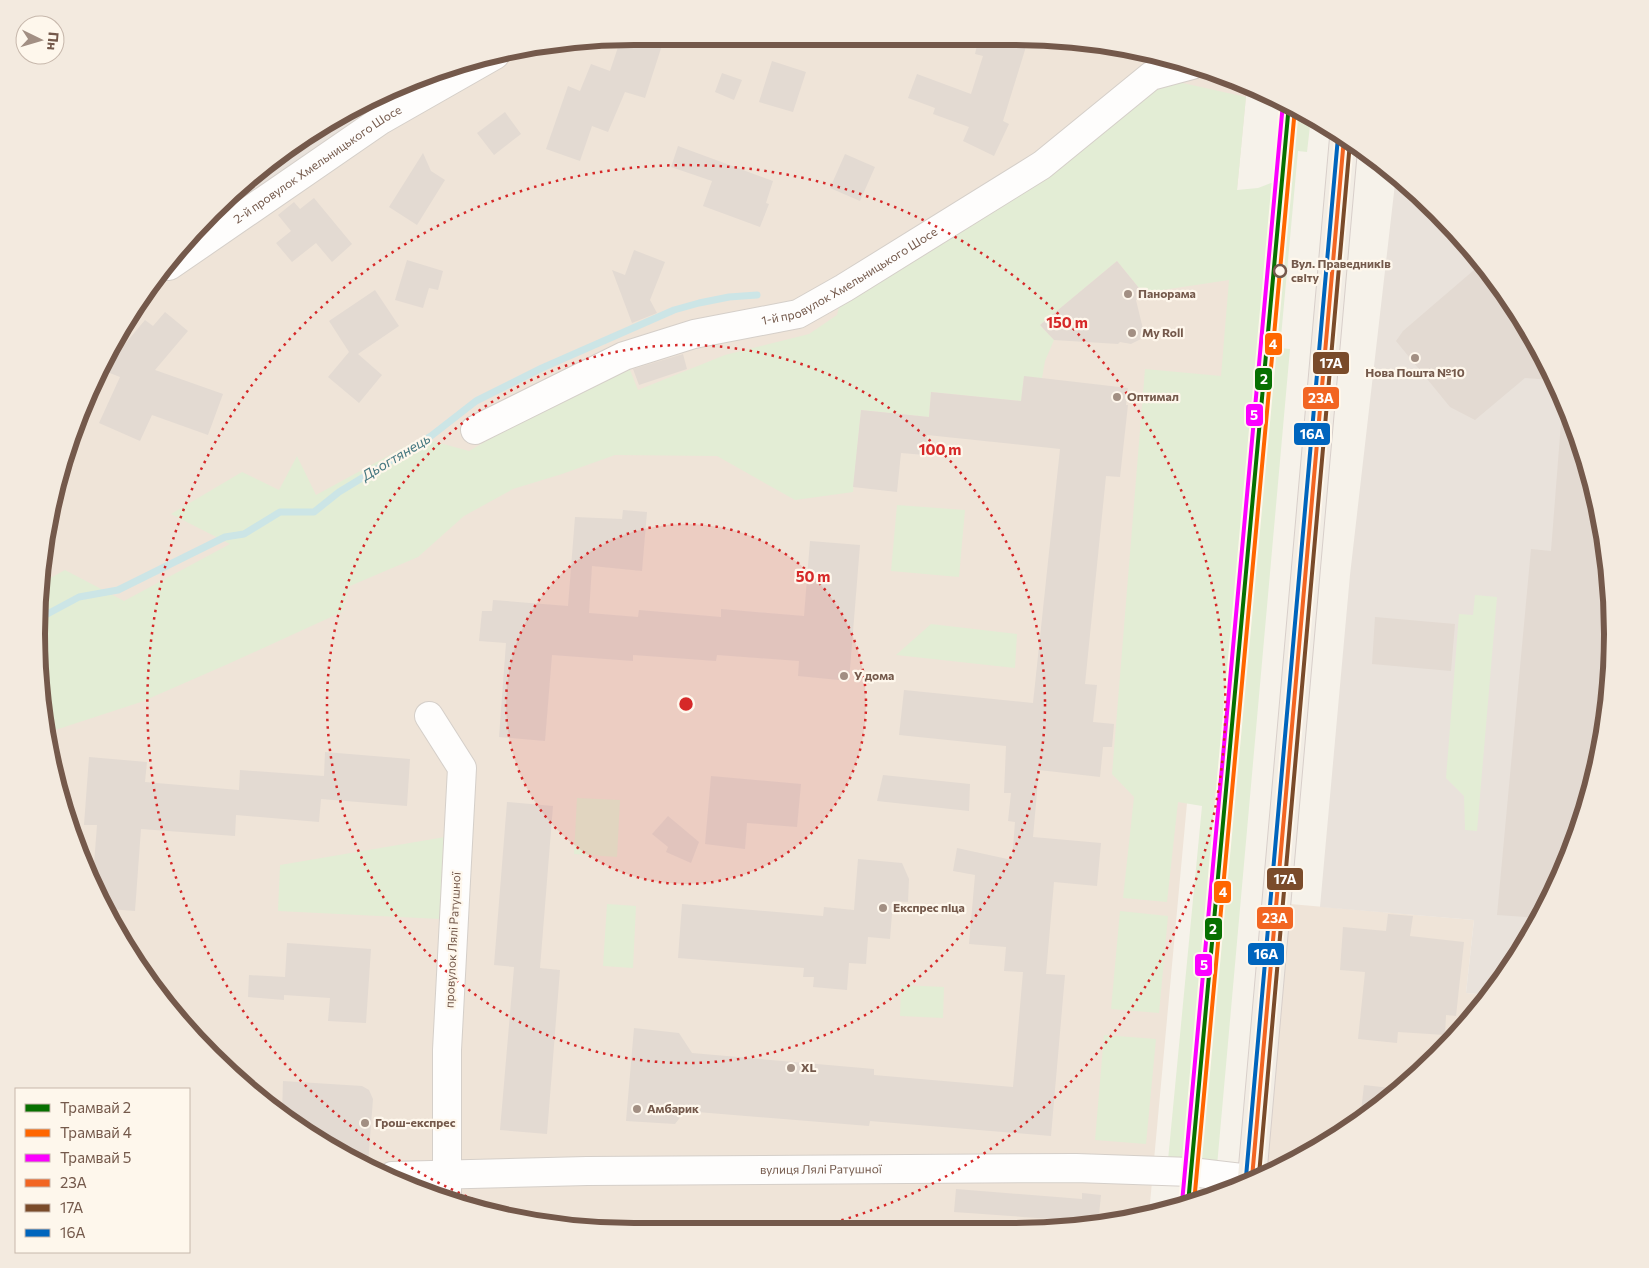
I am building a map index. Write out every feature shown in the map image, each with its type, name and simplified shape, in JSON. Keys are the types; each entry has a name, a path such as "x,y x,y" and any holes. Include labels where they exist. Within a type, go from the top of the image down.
{"main road":[{"path":"1252,1173 1343,145"}],"street":[{"name":"2-й провулок Хмельницького Шосе","path":"182,257 381,120 470,69"},
{"name":"1-й провулок Хмельницького Шосе","path":"475,430 624,356 694,334 798,314 844,288 1042,165 1151,76 1179,69"},
{"name":"провулок Лялі Ратушної","path":"429,716 462,768 447,1050 447,1193"},
{"name":"вулиця Лялі Ратушної","path":"404,1176 587,1170 1076,1168 1191,1172 1241,1178"}],"shaded area":[{"path":"634,45 1054,46 1130,56 1167,65 1204,76 1246,93 1187,803 1150,1207 1092,1218 1054,1222 1015,1223 634,1223 595,1222 519,1212 445,1192 373,1162 339,1144 275,1101 218,1050 167,993 144,961 106,895 76,823 65,786 56,749 46,673 46,595 50,557 56,519 76,445 106,373 124,339 167,275 193,244 454,73 519,56 557,50 595,46"},
{"path":"442,77 194,243 246,191 307,144 373,106"},
{"path":"1395,184 1458,246 1505,307 1525,340 1543,373 1573,445 1593,519 1599,557 1603,595 1603,673 1593,749 1584,786 1573,823 1543,895 1505,961 1481,994 1466,993 1474,920 1320,907 1350,575"},
{"path":"1267,902 1474,920 1466,993 1481,994 1458,1022 1403,1077 1342,1124 1310,1144 1242,1177"}],"green space":[{"path":"1151,76 1246,97 1237,190 1258,188 1271,183 1282,184 1288,112 1310,124 1307,152 1298,151 1280,348 1290,349 1217,1166 1168,1160 1202,806 1178,802 1167,902 1123,898 1134,797 1112,774 1145,369 1221,376 1229,280 1143,293 1117,261 1040,325 1054,340 1045,361 1042,378 1024,377 1021,401 931,392 929,417 861,410 853,492 795,500 717,456 615,455 513,489 464,516 418,557 350,586 342,612 141,702 53,731 46,673 45,634 48,579 65,570 124,601 230,544 171,514 242,472 279,490 297,456 316,495 421,438 469,451 626,360 638,390 725,355 809,334 837,315 844,288"},
{"path":"897,505 965,510 959,577 891,571"},
{"path":"1475,595 1497,597 1477,831 1465,830 1464,796 1446,778 1459,614 1473,615"},
{"path":"931,624 1017,634 1015,668 896,655"},
{"path":"577,798 620,800 617,857 574,854"},
{"path":"445,837 440,919 278,911 280,865"},
{"path":"607,904 636,906 633,968 603,966"},
{"path":"1120,911 1168,916 1159,1013 1111,1009"},
{"path":"901,985 944,987 943,1018 900,1016"},
{"path":"1104,1035 1156,1039 1146,1144 1095,1140"}],"building":[{"path":"619,45 662,45 645,98 625,92 608,132 592,126 580,161 546,149 568,86 580,91 591,64 610,71"},
{"path":"977,45 1026,45 1003,121 1009,124 994,156 963,141 969,127 933,114 935,108 908,98 917,74 971,94 983,56 975,54"},
{"path":"772,61 806,72 793,112 759,102"},
{"path":"722,73 742,80 734,100 715,92"},
{"path":"505,112 521,134 494,155 477,133"},
{"path":"678,146 773,181 766,203 769,204 760,227 703,206 712,181 671,167"},
{"path":"423,153 431,171 445,180 417,225 389,207"},
{"path":"845,154 875,167 860,201 830,188"},
{"path":"314,198 352,244 332,262 316,243 292,262 276,243 291,231 278,215 294,202 300,209"},
{"path":"634,250 665,262 650,300 657,313 632,323 612,270 625,275"},
{"path":"407,260 443,271 438,290 429,288 423,308 395,300"},
{"path":"1117,261 1143,293 1136,300 1143,329 1141,339 1131,344 1054,340 1040,325"},
{"path":"1476,268 1505,307 1546,379 1525,378 1475,420 1450,407 1396,341 1403,331"},
{"path":"375,290 399,326 358,354 382,375 359,403 328,377 349,352 329,321"},
{"path":"165,312 188,331 155,370 223,394 208,435 152,415 140,441 99,423 120,377 107,372 118,350 145,320 153,326"},
{"path":"683,354 687,369 639,385 633,369"},
{"path":"1024,376 1128,388 1126,405 1128,405 1120,477 1106,476 1085,684 1097,685 1093,722 1114,724 1112,747 1103,747 1100,777 1039,770 1033,837 1101,843 1097,886 1054,882 1046,974 1065,975 1051,1136 870,1121 869,1126 685,1111 675,1124 626,1121 634,1028 679,1033 692,1053 874,1069 874,1075 1013,1087 1023,972 1004,971 1006,947 969,944 975,875 953,871 957,848 1012,860 1015,822 1008,821 1011,793 1004,793 1006,746 899,735 904,690 1033,703 1060,449 927,435 925,455 901,453 897,492 853,487 861,410 929,417 931,392 1021,401"},
{"path":"1562,416 1584,482 1593,519 1599,557 1603,595 1604,634 1603,673 1599,711 1593,749 1573,823 1543,895 1531,917 1497,915 1531,549 1551,551"},
{"path":"623,510 647,512 642,571 592,566 589,613 638,617 639,610 721,617 721,609 804,616 810,541 860,545 849,681 798,676 799,661 717,655 716,661 633,655 633,661 552,655 545,741 499,737 506,643 479,641 482,611 492,611 493,600 568,606 575,517 622,519"},
{"path":"1375,617 1455,624 1451,671 1372,664"},
{"path":"325,752 410,759 407,806 321,799 319,822 236,815 235,836 141,829 135,911 114,909 94,867 97,825 84,825 89,757 147,762 145,782 239,790 240,770 324,776"},
{"path":"883,775 970,784 969,811 877,801"},
{"path":"711,776 801,784 797,827 747,823 745,849 705,844"},
{"path":"507,802 553,806 540,968 560,970 547,1134 500,1130 514,967 494,965"},
{"path":"668,816 699,842 691,863 666,852 668,847 652,834"},
{"path":"858,859 902,863 909,879 908,902 893,901 890,939 868,937 866,964 849,963 847,990 813,987 814,977 803,977 804,968 678,958 682,904 823,916 824,907 854,910"},
{"path":"1388,914 1413,916 1410,936 1464,942 1456,1016 1446,1015 1445,1035 1398,1032 1397,1043 1358,1039 1365,972 1340,970 1343,927 1386,931"},
{"path":"287,943 371,949 366,1023 328,1021 330,998 284,995 284,1000 248,997 249,975 285,977"},
{"path":"283,1081 362,1086 369,1090 373,1099 368,1160 339,1144 282,1106"},
{"path":"1364,1085 1390,1088 1374,1101 1361,1110"},
{"path":"956,1189 1082,1199 1082,1193 1101,1195 1099,1217 1092,1218 1070,1220 954,1212"}],"waterway":[{"name":"Дьогтянець","path":"45,615 79,597 118,590 225,537 244,534 280,512 314,512 339,492 431,436 476,401 542,368 674,310 729,297 757,295"}],"tram line":[{"name":"5","path":"1182,1198 1282,109"},
{"name":"2","path":"1189,1197 1288,112"},
{"name":"4","path":"1195,1195 1294,116"}],"transit line":[{"name":"16А","path":"1246,1175 1338,141"},
{"name":"23А","path":"1252,1172 1343,145"},
{"name":"17А","path":"1259,1169 1349,149"}],"place":[{"name":"Вул. Праведників світу","path":"1280,271"},
{"name":"Панорама","path":"1128,294"},
{"name":"My Roll","path":"1132,333"},
{"name":"Нова Пошта №10","path":"1415,358"},
{"name":"Оптимал","path":"1117,397"},
{"name":"У дома","path":"844,676"},
{"name":"Експрес піца","path":"883,908"},
{"name":"XL","path":"791,1068"},
{"name":"Амбарик","path":"637,1109"},
{"name":"Грош-експрес","path":"365,1123"}]}
